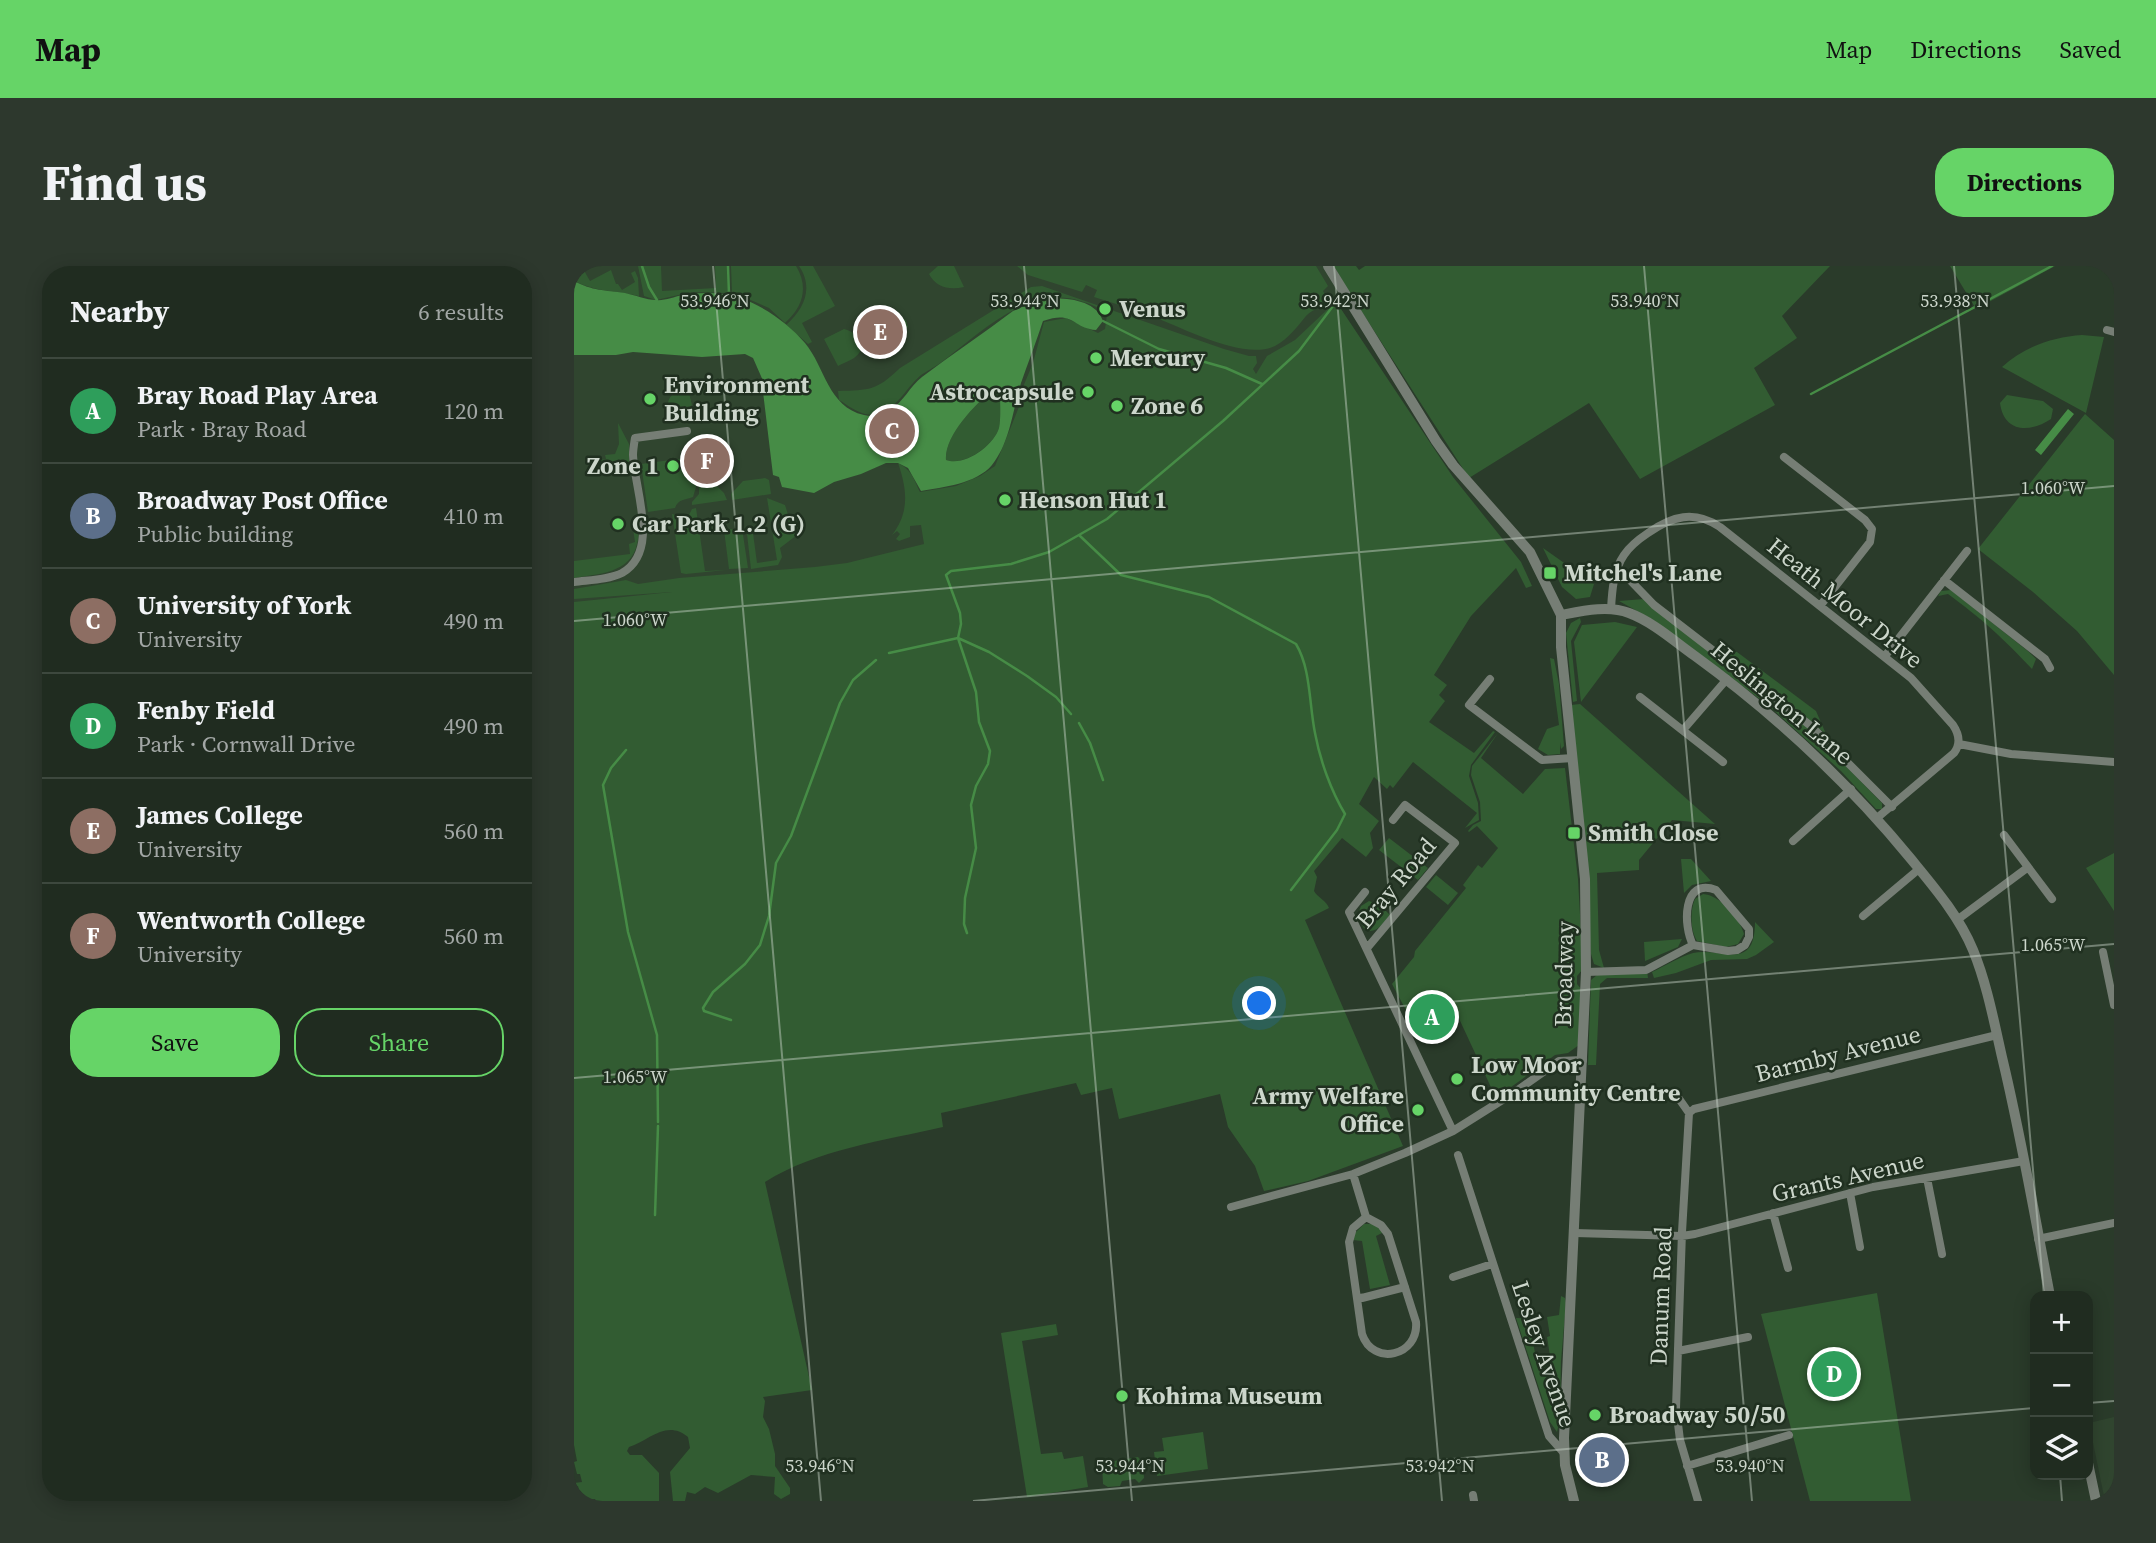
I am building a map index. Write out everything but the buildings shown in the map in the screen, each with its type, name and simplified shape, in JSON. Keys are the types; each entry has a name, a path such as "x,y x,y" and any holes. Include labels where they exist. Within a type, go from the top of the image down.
{"street":[{"path":"1328,266 1453,465 1530,552 1561,615"},
{"path":"574,582 614,576 625,571 641,548 644,531 633,454 635,439 687,430"},
{"path":"1784,457 1865,520 1872,529 1870,542 1820,606"},
{"name":"Heath Moor Drive","path":"1611,609 1617,572 1623,556 1637,541 1676,517 1703,518 1720,527 1917,684 1957,731 1959,744"},
{"path":"1885,656 1967,551"},
{"path":"1617,572 1627,577 1654,606 1811,726 1892,807"},
{"path":"1944,580 2045,659 2050,668"},
{"name":"Heslington Lane","path":"1561,615 1611,609 1630,613 1646,621 1727,679 1814,752 1851,789 1958,920 1977,961 1997,1035 2049,1291"},
{"name":"Broadway","path":"1561,615 1559,627 1585,879 1587,972 1564,1453 1574,1501"},
{"path":"1490,679 1469,705 1542,760 1573,758"},
{"path":"1683,730 1727,679"},
{"path":"1640,697 1723,762"},
{"path":"1878,820 1954,753 1959,744 2011,754 2114,762"},
{"path":"1793,841 1851,789"},
{"name":"Bray Road","path":"1368,947 1455,843 1405,805 1393,820"},
{"path":"2004,835 2052,899"},
{"path":"1863,916 1919,869"},
{"path":"1958,920 2027,869"},
{"path":"1587,972 1646,970 1693,945 1728,951 1745,945 1749,937 1745,923 1716,890 1701,888 1688,899 1689,934 1693,945"},
{"name":"Bray Road","path":"1365,892 1349,912 1368,947 1453,1131"},
{"path":"2103,951 2114,1005"},
{"name":"Barmby Avenue","path":"1689,1113 1693,1109 1997,1035"},
{"path":"1231,1207 1353,1174 1453,1131 1559,1061 1583,1060"},
{"path":"1675,1093 1689,1113"},
{"name":"Danum Road","path":"1689,1113 1676,1392 1678,1428 1698,1501"},
{"name":"Lesley Avenue","path":"1458,1155 1549,1436 1564,1453"},
{"name":"Grants Avenue","path":"1575,1233 1682,1236 1850,1193 2024,1161"},
{"path":"1353,1174 1366,1217 1381,1225 1388,1234 1416,1322 1416,1334 1408,1348 1390,1355 1373,1349 1364,1339 1350,1237 1353,1228 1366,1217"},
{"path":"1927,1178 1942,1254"},
{"path":"1850,1193 1860,1247"},
{"path":"1773,1213 1788,1269"},
{"path":"2038,1239 2114,1223"},
{"name":"Lesley Avenue","path":"1452,1277 1492,1264"},
{"path":"1358,1297 1405,1287"},
{"path":"1678,1351 1748,1337"},
{"path":"1687,1465 1789,1435"},
{"path":"2091,1480 2096,1501"}],"shaded area":[{"path":"574,266 1328,266 1341,288 1334,297 1347,319 1223,421 1008,563 574,604"},
{"path":"574,266 579,269 582,267 590,281 611,270 616,284 622,290 635,282 631,273 635,271 639,296 582,285 574,281"},
{"path":"638,266 661,266 662,291 716,288 715,266 728,266 728,293 692,292 656,300 644,296"},
{"path":"731,266 796,266 803,289 800,303 791,317 785,323 769,308 732,292"},
{"path":"799,266 813,266 835,306 802,323 812,342 808,344 786,325 798,312 805,298 806,282"},
{"path":"938,266 954,266 964,287 949,288 935,282 929,274"},
{"path":"1017,266 1316,266 1328,286 1323,291 1329,302 1308,314 1275,346 1246,349 1213,341 1144,313 1094,297 1097,290 1086,285 1082,292 1028,275"},
{"path":"1334,266 1356,266 1359,270 1365,266 1830,266 1782,316 1797,338 1754,368 1775,405 1640,479 1589,403 1469,478 1360,309 1362,306 1356,304"},
{"path":"1950,266 2055,266 1976,309"},
{"path":"574,281 593,288 652,300 697,293 726,295 758,306 784,323 805,343 828,385 842,404 852,411 873,416 894,408 922,377 1013,311 1033,302 1053,298 1078,301 1094,308 1103,321 1096,330 1088,329 1067,318 1043,321 1021,383 1007,436 992,465 968,481 921,491 908,468 898,463 886,463 834,482 814,493 782,487 779,477 773,475 764,383 753,358 745,354 702,357 633,352 616,355 574,355","holes":["992,390 1000,394 999,428 996,435 978,453 962,460 946,460 950,441 962,422"]},
{"path":"1042,286 1224,349 1256,356 1257,363 1253,369 1256,374 1267,356 1295,340 1329,308 1339,306 1453,477 1521,562 1532,586 1526,588 1516,568 1471,616 1434,675 1447,685 1439,695 1445,701 1429,722 1474,753 1493,731 1495,732 1471,765 1469,776 1478,803 1479,820 1465,828 1477,813 1413,762 1393,788 1390,785 1387,789 1374,777 1359,804 1379,821 1370,833 1373,848 1366,857 1342,838 1314,871 1317,877 1314,891 1329,908 1305,920 1403,1146 1308,1181 1264,1191 1255,1166 1228,1127 1220,1094 1119,1119 1112,1088 1081,1095 1076,1083 941,1113 943,1127 851,1147 807,1161 765,1182 812,1390 763,1397 763,1417 769,1429 775,1466 790,1488 790,1494 781,1499 774,1494 775,1477 751,1475 718,1493 705,1487 695,1494 687,1492 685,1501 673,1501 670,1472 690,1448 688,1437 672,1430 658,1433 629,1447 627,1451 630,1455 642,1455 659,1473 659,1501 581,1501 578,1486 574,1487 574,1483 582,1482 574,1462 577,1461 574,1445 574,602 672,592 574,599 574,589 626,580 638,584 847,563 924,544 921,525 910,526 910,537 899,541 896,539 900,534 897,531 892,535 902,518 905,500 898,463 910,473 920,492 956,486 995,466 1021,402 1023,387 1033,363 1044,322 1066,318 1098,333 1105,329 1107,315 1088,303 1060,298 1022,306 1004,315 921,375 893,406 880,414 868,415 855,410 839,400 838,391 878,385 900,368 1031,287"},
{"path":"879,308 906,320 908,327 893,335"},
{"path":"844,329 854,333 862,345 859,354 838,366 824,339"},
{"path":"2082,335 2104,337 2086,413 2002,367 2039,344"},
{"path":"992,390 1000,394 1000,424 996,435 985,447 969,457 946,460 955,431 969,412"},
{"path":"678,391 689,393 692,405 676,420 668,404 670,397"},
{"path":"2007,395 2043,401 2053,409 2051,419 2035,427 2019,428 2012,425 2002,413 2000,403"},
{"path":"2068,409 2074,414 2041,455 2035,450"},
{"path":"2085,414 2114,440 2114,675 2077,631 1978,549"},
{"path":"618,423 629,444 629,462 601,465 601,460 606,459 605,455 615,454 619,444"},
{"path":"692,457 696,487 693,497 680,501 675,508 648,512 641,464"},
{"path":"765,478 769,480 771,494 732,500 731,494 743,481"},
{"path":"715,484 727,500 692,505 699,494 699,486"},
{"path":"767,498 785,505 791,524 787,527 790,532 794,529 797,535 780,548 782,557 778,565 751,569 747,534 753,533 757,563 777,560"},
{"path":"696,508 705,571 726,570 681,573 672,514 684,517"},
{"path":"632,522 637,523 639,536 634,554 628,561 603,573 574,578 574,561 630,554 629,544 635,542"},
{"path":"742,528 748,568 729,569 724,530"},
{"path":"1543,548 1594,584 1590,597 1576,599 1562,587"},
{"path":"1951,590 2029,652 2036,659 2032,669 1992,629 1960,603 1948,594 1938,596 1941,591"},
{"path":"1644,599 1805,725 1882,803 1882,809 1876,809 1841,771 1769,706 1655,621 1619,601"},
{"path":"1580,618 1581,622 1571,641 1577,701 1573,702 1566,633 1571,623"},
{"path":"1615,622 1637,627 1581,702 1574,642 1582,625"},
{"path":"1729,650 1737,652 1816,711 1826,734 1726,655"},
{"path":"1550,658 1554,659 1559,684 1564,746 1561,749 1560,742 1560,754 1548,755 1538,749 1547,729 1559,725"},
{"path":"1580,704 1715,824 1672,820 1639,860 1639,870 1597,873 1599,950 1604,968 1594,964 1591,954 1571,705"},
{"path":"1498,733 1481,758 1523,794 1545,769 1565,768 1578,879 1583,969 1577,976 1577,984 1582,990 1579,1045 1568,1053 1555,1055 1496,1098 1448,995 1408,1014 1392,984 1466,888 1463,885 1478,865 1482,868 1498,848 1477,826 1468,831 1481,821 1480,802 1471,775 1472,766"},
{"path":"1389,838 1428,868 1418,880 1379,850"},
{"path":"2114,853 2114,911 2086,868"},
{"path":"1681,859 1691,859 1711,881 1692,885 1684,893"},
{"path":"1436,875 1458,893 1448,905 1426,887"},
{"path":"1703,894 1716,898 1734,915 1744,934 1738,944 1726,947 1697,941 1692,926 1692,909 1695,899"},
{"path":"1369,901 1380,905 1390,915 1373,931 1365,930 1357,916 1361,906"},
{"path":"1755,922 1774,942 1756,955 1747,959 1711,960 1654,978 1652,972 1693,953 1743,953 1749,948 1753,938"},
{"path":"1682,939 1678,947 1645,961 1644,942"},
{"path":"1647,971 1648,978 1607,978 1600,984 1596,1065 1588,1065 1591,980 1597,975"},
{"path":"1446,999 1454,1017 1418,1034 1410,1016"},
{"path":"1364,1224 1374,1224 1384,1232 1376,1236 1390,1285 1370,1289 1362,1241 1353,1240 1355,1233"},
{"path":"1877,1293 1911,1501 1810,1501 1761,1314"},
{"path":"1561,1296 1566,1303 1557,1432 1550,1422 1516,1318 1533,1319 1535,1330 1531,1332 1536,1358 1550,1356 1547,1317 1559,1315"},
{"path":"1056,1324 1058,1335 1022,1341 1041,1454 1062,1452 1064,1459 1083,1456 1088,1487 1027,1497 1001,1333"},
{"path":"2114,1417 2114,1501 2105,1501 2093,1442 2093,1422"},
{"path":"1203,1432 1208,1469 1157,1476 1154,1452 1164,1451 1162,1438"},
{"path":"1138,1457 1143,1463 1144,1478 1139,1483 1135,1479 1122,1481 1120,1486 1108,1487 1103,1484 1102,1463"}],"waterway":[{"path":"642,266 657,300"},
{"path":"728,266 729,294"},
{"path":"1811,394 2052,266"},
{"path":"967,933 964,924 965,898 976,848 971,805 976,786 988,764 990,751 979,722 976,692 958,638 960,613 946,575 951,571 1011,564 1049,552 1107,519 1223,421 1299,351 1336,302"},
{"path":"1103,321 1159,349 1226,368 1262,384"},
{"path":"1079,535 1121,575 1209,597 1296,644 1307,675 1320,754 1345,814 1337,830 1291,890"},
{"path":"889,653 958,638 989,652 1027,676 1056,697 1071,714"},
{"path":"731,1020 704,1011 703,1008 713,992 745,964 760,945 769,916 776,863 791,836 840,703 853,680 876,660"},
{"path":"1079,723 1090,743 1103,780"},
{"path":"626,750 611,768 603,785 628,932 657,1035 658,1122"},
{"path":"655,1215 658,1126"}],"place":[{"name":"Venus","path":"1105,309"},
{"name":"James College","path":"880,332"},
{"name":"Mercury","path":"1096,358"},
{"name":"Astrocapsule","path":"1088,392"},
{"name":"Environment Building","path":"650,399"},
{"name":"Zone 6","path":"1117,406"},
{"name":"University of York","path":"892,431"},
{"name":"Wentworth College","path":"707,461"},
{"name":"Zone 1","path":"673,466"},
{"name":"Henson Hut 1","path":"1005,500"},
{"name":"Car Park 1.2 (G)","path":"618,524"},
{"name":"Mitchel's Lane","path":"1550,573"},
{"name":"Smith Close","path":"1574,833"},
{"name":"Bray Road Play Area","path":"1432,1017"},
{"name":"Low Moor Community Centre","path":"1457,1079"},
{"name":"Army Welfare Office","path":"1418,1110"},
{"name":"Fenby Field","path":"1834,1374"},
{"name":"Kohima Museum","path":"1122,1396"},
{"name":"Broadway 50/50","path":"1595,1415"},
{"name":"Broadway Post Office","path":"1602,1460"}]}
